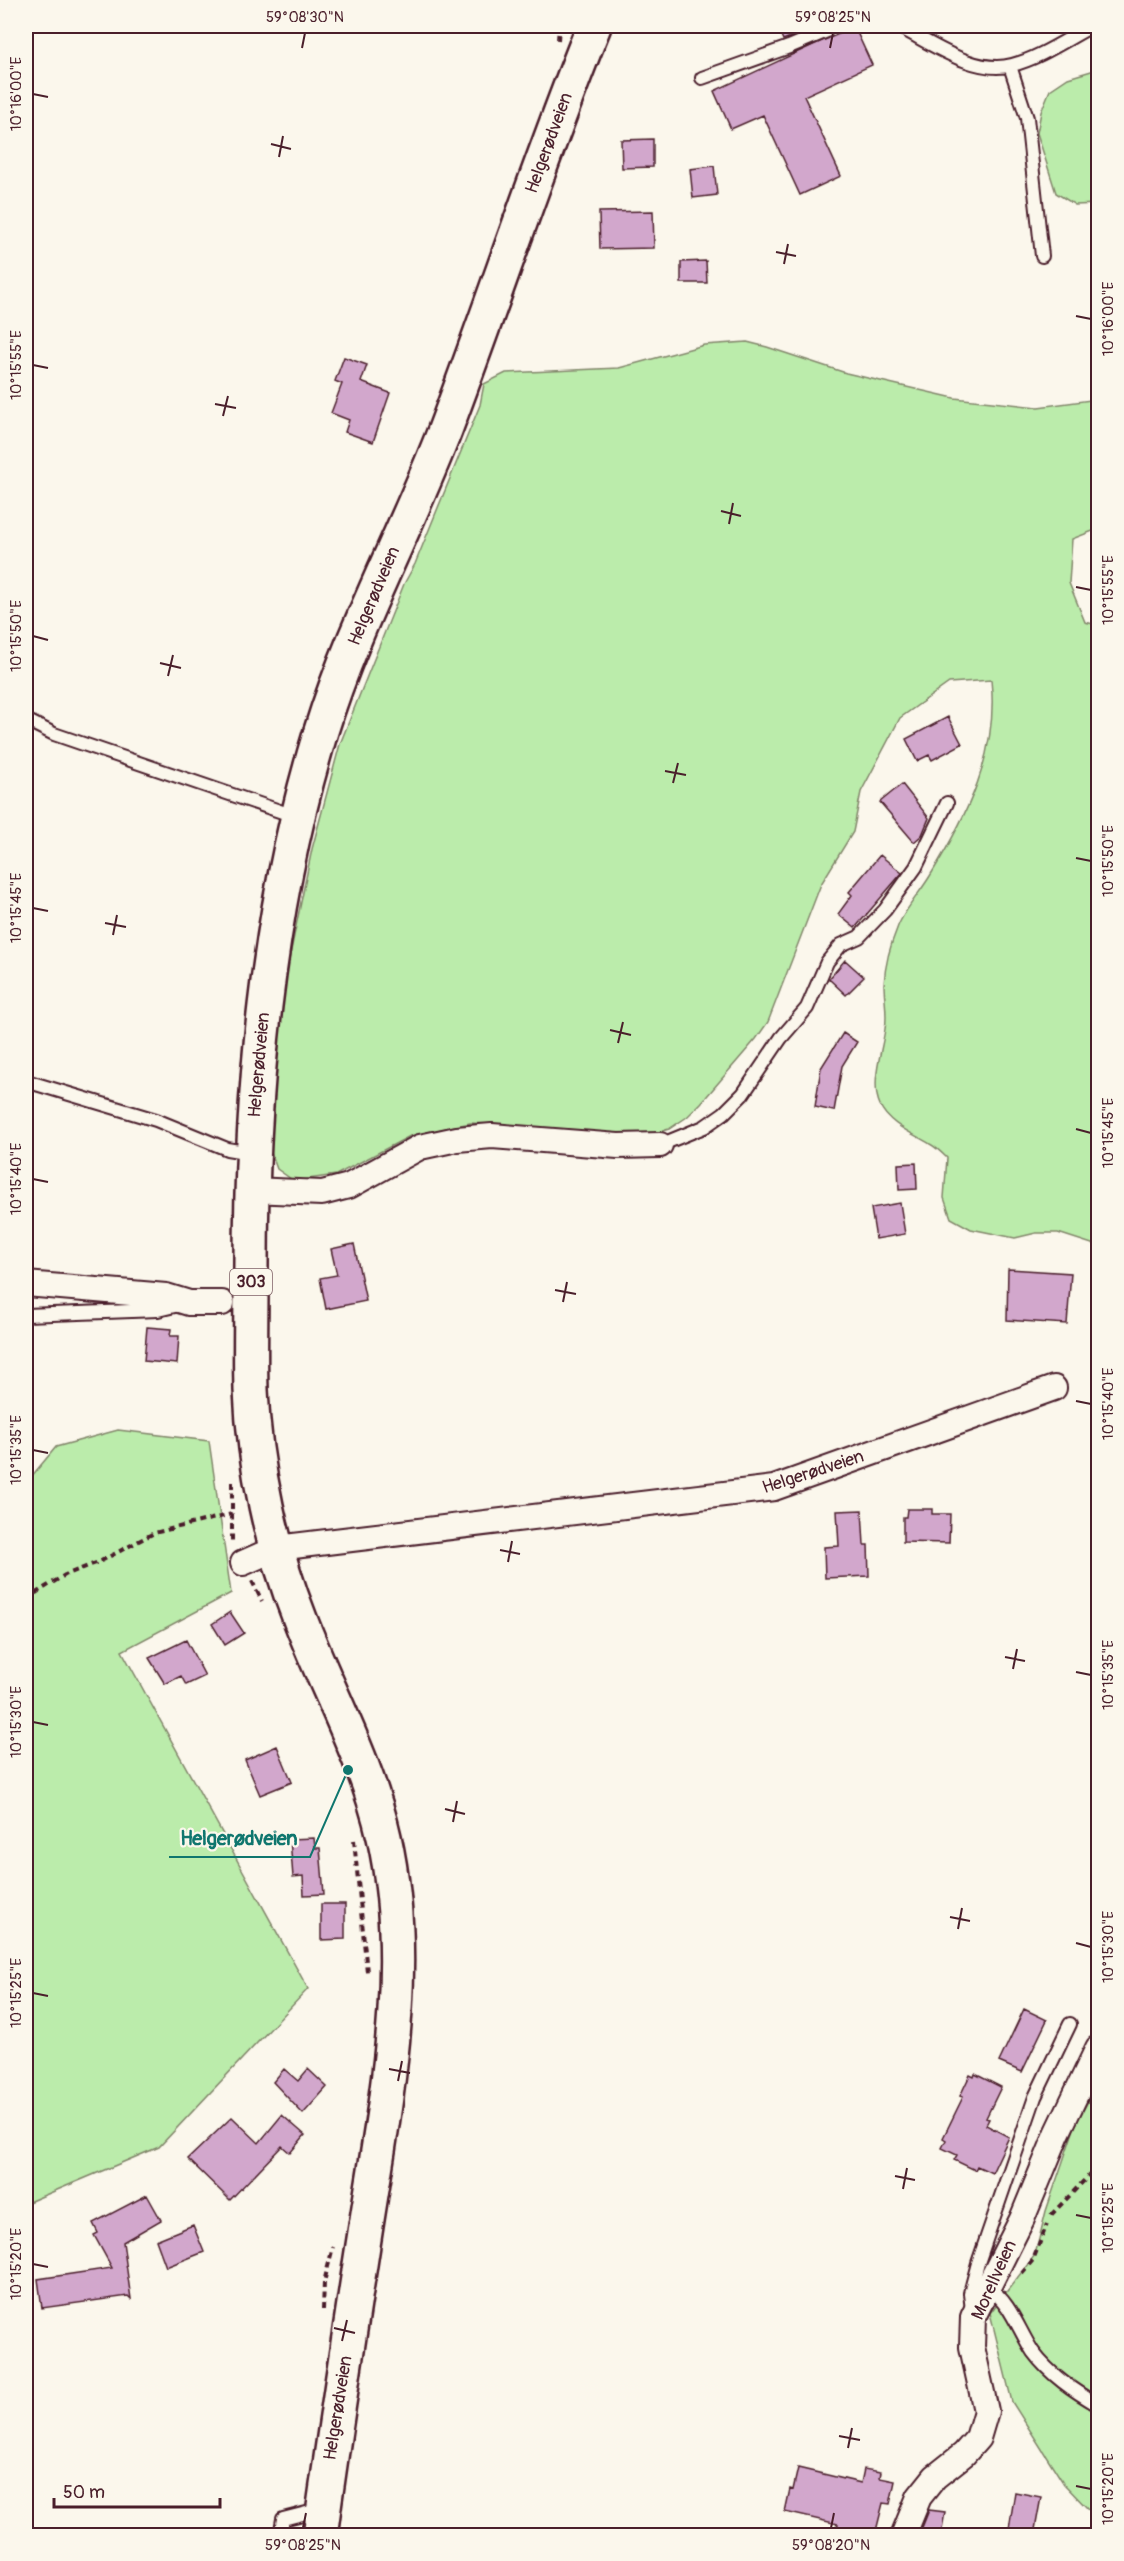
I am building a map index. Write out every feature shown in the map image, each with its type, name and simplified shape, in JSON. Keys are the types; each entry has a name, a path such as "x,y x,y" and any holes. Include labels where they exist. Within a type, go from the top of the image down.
{"main road":[{"name":"Helgerødveien","path":"321,2522 385,2108 395,2025 395,1904 385,1839 367,1776 297,1614 277,1548 261,1475 251,1395 251,1190 265,1003 278,917 298,817 321,731 336,688 443,436 594,26"}],"street":[{"path":"251,1190 322,1193 349,1186 420,1148 457,1139 492,1136 618,1146 660,1145"},
{"path":"26,1284 166,1296 189,1302 222,1303"},
{"name":"Helgerødveien","path":"277,1548 774,1488 1054,1389"},
{"path":"243,1563 277,1548"},
{"name":"Morellveien","path":"903,2535 919,2496 935,2477 964,2454 978,2438 986,2411 972,2347 973,2317 995,2292 1057,2134 1098,2048"}],"lane":[{"path":"702,78 789,47 839,26"},
{"path":"900,26 948,52 980,65 1010,66 1092,26"},
{"path":"1010,66 1027,118 1042,256"},
{"path":"26,720 65,738 298,817"},
{"path":"660,1145 704,1127 724,1113 743,1094 782,1038 807,1008 827,962 841,945 859,937 885,910 916,867 947,803"},
{"path":"26,1081 156,1119 226,1149 252,1154"},
{"path":"26,1315 158,1310 189,1302"},
{"path":"973,2317 970,2293 978,2262 1035,2097 1070,2024"},
{"path":"995,2292 1041,2360 1062,2382 1098,2405"},
{"path":"280,2535 283,2519 321,2522"}],"path":[{"path":"26,1599 64,1575 101,1561 154,1533 232,1514"},
{"path":"243,1563 263,1603"},
{"path":"354,1834 367,1982"},
{"path":"995,2292 1033,2260 1053,2210 1098,2166"},
{"path":"323,2314 324,2282 334,2243"}],"green space":[{"path":"1098,69 1098,204 1075,205 1056,193 1037,133 1041,112 1050,90 1068,78"},
{"path":"747,342 846,373 954,398 1038,407 1098,399 1098,529 1072,539 1069,583 1085,622 1098,625 1098,1246 1058,1233 1036,1233 1015,1238 971,1229 951,1218 944,1198 947,1158 889,1118 877,1096 876,1077 886,1023 884,984 891,947 901,920 944,853 968,807 977,783 990,733 991,680 949,683 900,718 861,792 853,832 821,884 768,1022 756,1039 687,1117 669,1129 649,1135 565,1134 512,1125 470,1123 410,1136 336,1175 294,1181 277,1169 270,1150 268,1084 272,1042 312,849 340,744 404,584 415,564 480,405 484,384 506,373 619,368 704,345"},
{"path":"118,1430 209,1441 231,1593 122,1651 308,1989 159,2147 26,2203 26,1483 56,1447"},
{"path":"1098,2082 1098,2511 1089,2510 1064,2484 1012,2402 990,2313 1035,2255 1046,2211 1075,2126"}],"building":[{"path":"777,26 804,26 806,31 783,40"},
{"path":"854,26 872,65 804,96 841,176 800,195 763,115 731,129 714,91"},
{"path":"653,139 653,167 622,168 621,140"},
{"path":"714,166 717,195 693,198 690,169"},
{"path":"653,211 654,248 600,249 599,212"},
{"path":"706,261 707,283 681,283 681,262"},
{"path":"344,357 367,365 361,382 390,393 373,442 345,432 349,420 331,413 342,384 335,381"},
{"path":"948,717 962,744 932,760 929,755 917,761 906,739"},
{"path":"902,784 929,818 922,835 914,842 880,802"},
{"path":"880,855 902,873 855,928 838,914 852,895 849,892"},
{"path":"845,960 864,977 846,995 829,979"},
{"path":"843,1033 857,1042 842,1066 834,1111 815,1107 821,1068"},
{"path":"916,1163 917,1189 899,1190 898,1164"},
{"path":"900,1203 905,1234 876,1239 871,1208"},
{"path":"354,1244 366,1301 326,1309 320,1278 337,1275 331,1249"},
{"path":"1008,1269 1071,1273 1067,1324 1007,1320"},
{"path":"147,1327 171,1329 170,1336 179,1336 177,1364 144,1361"},
{"path":"907,1509 932,1509 932,1514 950,1514 949,1543 903,1542 903,1517 906,1517"},
{"path":"862,1510 864,1545 868,1545 869,1576 825,1578 824,1547 839,1546 837,1511"},
{"path":"230,1612 244,1633 225,1645 212,1624"},
{"path":"186,1640 205,1676 186,1685 181,1676 165,1684 149,1658"},
{"path":"277,1746 292,1782 260,1795 245,1760"},
{"path":"314,1838 315,1848 320,1848 324,1894 304,1895 303,1876 293,1877 290,1839"},
{"path":"321,1904 345,1904 345,1939 321,1940"},
{"path":"1024,2009 1047,2020 1022,2072 999,2062"},
{"path":"284,2069 298,2081 308,2069 327,2087 303,2114 273,2082"},
{"path":"975,2074 1001,2087 986,2118 989,2119 986,2125 1009,2137 992,2173 977,2166 975,2170 954,2160 957,2155 942,2148 946,2140 943,2138 963,2097 960,2096 970,2075 974,2077"},
{"path":"282,2115 305,2135 290,2153 282,2146 230,2200 188,2159 232,2117 259,2143"},
{"path":"147,2195 161,2220 123,2242 131,2299 128,2296 42,2308 38,2279 112,2268 94,2235 98,2233 93,2223"},
{"path":"193,2225 204,2252 166,2267 156,2240"},
{"path":"798,2468 861,2483 864,2469 881,2472 880,2478 895,2481 890,2504 883,2503 875,2535 835,2535 838,2524 785,2512"},
{"path":"1015,2492 1041,2497 1034,2535 1008,2535"},
{"path":"929,2510 945,2512 941,2535 919,2535"}],"place":[{"name":"Helgerødveien","path":"348,1770"}]}
